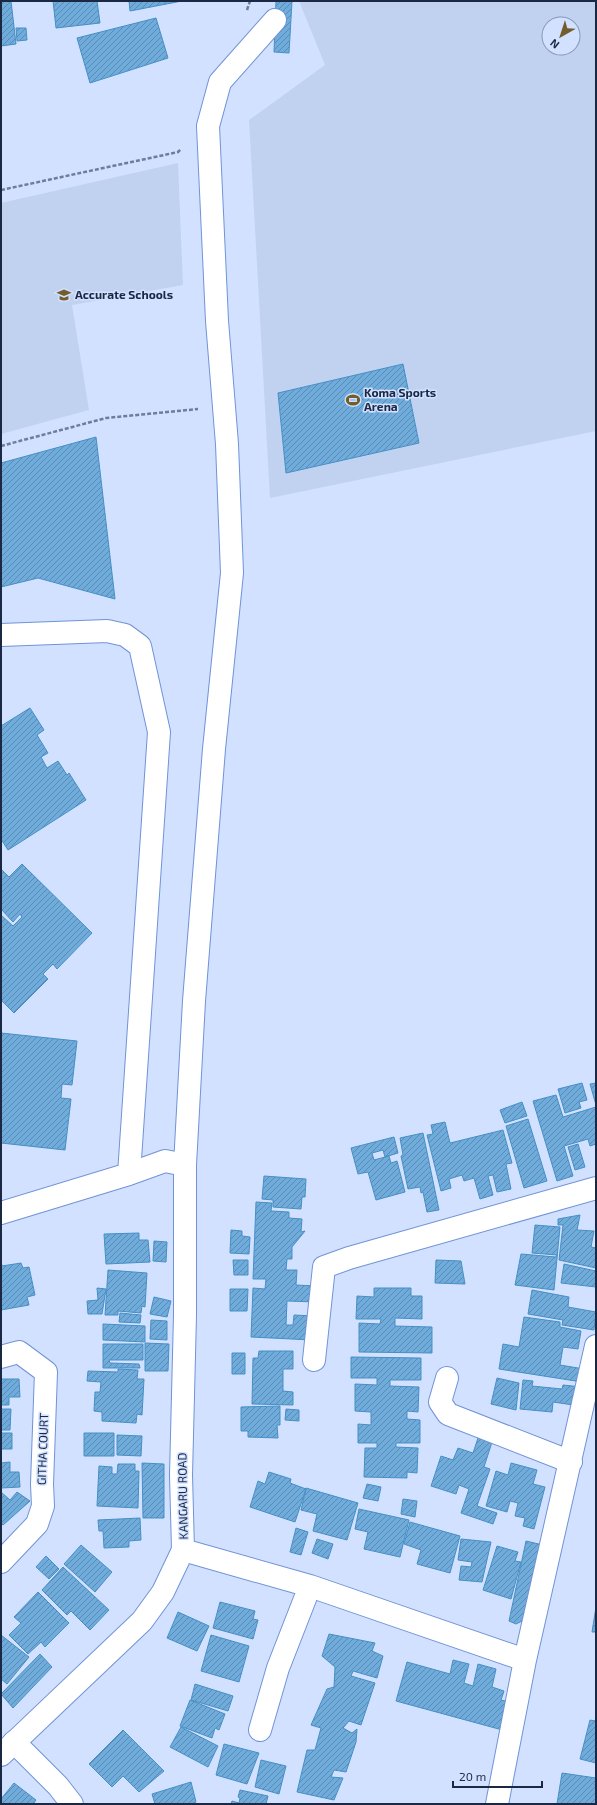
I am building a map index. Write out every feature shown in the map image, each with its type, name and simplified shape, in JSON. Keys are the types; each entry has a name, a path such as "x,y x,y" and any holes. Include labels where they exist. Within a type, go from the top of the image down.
{"street":[{"name":"KANGARU ROAD","path":"7,1748 142,1621 163,1592 183,1550 181,1476 186,1315 185,1165 196,970 214,749 232,573 227,444 217,321 208,126 220,82 275,20"},
{"path":"1,635 107,631 125,635 140,646 158,732 129,1174"},
{"path":"1,1213 129,1174 165,1161 185,1165"},
{"path":"314,1360 324,1268 349,1258 596,1188"},
{"path":"497,1804 525,1660 596,1346"},
{"name":"GITHA COURT","path":"1,1357 19,1352 46,1372 42,1484 43,1506 37,1524 1,1562"},
{"path":"448,1378 440,1402 448,1414 571,1462"},
{"path":"183,1550 310,1586 525,1660"},
{"path":"260,1730 278,1668 310,1586"},
{"path":"7,1748 58,1786 72,1804"}],"path":[{"path":"1,190 178,152 208,126"},
{"path":"1,446 106,418 224,406"}],"shaded area":[{"path":"299,1 596,1 596,431 270,498 249,120 325,65"},
{"name":"Accurate Schools","path":"178,163 183,285 72,305 89,410 1,434 1,203"}],"building":[{"path":"1,1 11,1 16,44 1,46"},
{"path":"53,1 97,1 100,23 56,28"},
{"path":"129,1 182,1 130,11"},
{"path":"276,1 292,1 289,53 274,52"},
{"path":"156,18 168,58 90,83 77,38"},
{"path":"16,28 26,28 27,40 17,41"},
{"path":"403,364 419,443 286,473 278,393"},
{"path":"96,437 115,599 38,578 1,587 1,463"},
{"path":"30,708 44,730 37,735 48,753 41,757 47,768 58,761 67,775 69,773 86,800 8,850 1,839 1,726"},
{"path":"22,864 92,933 57,969 53,964 43,974 48,979 14,1013 1,1000 1,915 13,926 22,917 20,914 13,922 1,909 1,871 2,870 9,877"},
{"path":"1,1033 77,1041 72,1085 62,1084 61,1098 71,1099 65,1150 1,1143"},
{"path":"582,1083 587,1100 579,1102 581,1108 565,1113 558,1089"},
{"path":"596,1083 596,1105 590,1084"},
{"path":"556,1095 563,1117 596,1107 596,1144 590,1146 588,1139 564,1146 573,1176 557,1181 533,1101"},
{"path":"522,1102 527,1116 505,1123 500,1110"},
{"path":"528,1119 547,1181 524,1188 506,1126"},
{"path":"445,1122 450,1143 503,1130 512,1163 506,1164 511,1189 497,1192 493,1175 488,1176 493,1195 480,1199 474,1178 464,1181 462,1175 449,1179 451,1188 441,1191 427,1135 433,1134 431,1125"},
{"path":"423,1133 439,1210 427,1212 423,1192 421,1193 420,1187 408,1189 401,1156 403,1155 400,1138"},
{"path":"394,1137 398,1153 385,1157 383,1150 372,1153 374,1160 389,1156 391,1163 397,1161 405,1192 376,1200 368,1172 358,1174 351,1148"},
{"path":"578,1144 585,1167 575,1170 568,1147"},
{"path":"264,1176 306,1179 305,1197 302,1197 301,1209 273,1207 273,1200 262,1199"},
{"path":"256,1202 272,1203 271,1211 289,1212 289,1218 302,1219 301,1232 305,1231 292,1247 292,1259 287,1259 286,1270 297,1270 296,1285 317,1286 316,1302 287,1301 286,1325 293,1325 294,1315 313,1316 312,1340 251,1337 253,1288 265,1289 266,1279 253,1279"},
{"path":"580,1215 577,1230 594,1231 591,1247 596,1248 596,1268 559,1260 563,1225 558,1225 558,1219"},
{"path":"535,1225 560,1227 554,1290 515,1285 521,1254 556,1257 557,1255 532,1253"},
{"path":"231,1230 242,1231 242,1236 250,1237 249,1254 230,1253"},
{"path":"139,1233 139,1240 148,1240 150,1262 106,1264 104,1234"},
{"path":"154,1241 167,1242 166,1262 153,1261"},
{"path":"233,1260 248,1260 248,1275 234,1275"},
{"path":"436,1260 461,1261 465,1284 435,1283"},
{"path":"1,1261 2,1266 21,1263 23,1268 29,1267 35,1295 27,1297 29,1305 1,1310"},
{"path":"564,1264 596,1271 596,1287 561,1283"},
{"path":"108,1270 147,1273 145,1307 142,1306 141,1313 118,1311 118,1315 105,1315"},
{"path":"97,1288 106,1289 102,1314 88,1314 87,1301 98,1300"},
{"path":"374,1288 411,1288 411,1296 422,1296 422,1319 395,1318 395,1326 432,1327 432,1353 359,1352 359,1323 380,1324 381,1319 356,1319 357,1296 374,1297"},
{"path":"230,1289 248,1289 247,1311 230,1311"},
{"path":"532,1290 569,1297 568,1307 596,1312 594,1330 562,1325 563,1320 528,1314"},
{"path":"154,1297 171,1301 167,1317 150,1314"},
{"path":"120,1313 141,1315 140,1323 119,1322"},
{"path":"524,1317 560,1322 560,1327 581,1331 578,1349 563,1347 560,1365 584,1369 582,1382 499,1369 503,1344 519,1347"},
{"path":"151,1320 167,1321 167,1340 150,1339"},
{"path":"103,1324 145,1326 145,1342 103,1340"},
{"path":"145,1343 169,1344 168,1371 145,1371"},
{"path":"103,1344 143,1344 143,1360 109,1360 110,1363 139,1364 140,1368 103,1368"},
{"path":"259,1351 293,1351 293,1369 283,1369 283,1391 293,1392 293,1405 252,1404 253,1358 258,1358"},
{"path":"232,1353 245,1353 245,1374 232,1374"},
{"path":"351,1357 421,1358 421,1380 390,1380 390,1386 419,1387 418,1412 407,1411 407,1419 420,1420 420,1443 396,1443 396,1447 418,1448 417,1473 407,1472 407,1478 364,1477 365,1448 377,1448 377,1443 358,1443 358,1424 371,1425 371,1412 355,1411 355,1384 377,1385 377,1378 351,1378"},
{"path":"118,1369 138,1370 137,1379 144,1379 142,1415 137,1414 136,1423 102,1421 102,1412 94,1411 95,1392 100,1392 101,1382 87,1381 88,1371 118,1372"},
{"path":"497,1378 519,1383 516,1410 491,1404"},
{"path":"1,1379 19,1379 20,1397 9,1397 9,1405 1,1405"},
{"path":"523,1380 533,1381 532,1386 562,1389 563,1385 582,1387 580,1406 553,1402 552,1412 520,1409"},
{"path":"280,1406 280,1425 277,1425 278,1438 248,1437 248,1431 241,1431 241,1407"},
{"path":"1,1409 11,1409 10,1430 1,1430"},
{"path":"286,1409 299,1410 299,1421 285,1420"},
{"path":"1,1433 12,1433 12,1449 1,1449"},
{"path":"84,1433 114,1433 114,1456 84,1456"},
{"path":"117,1435 142,1436 141,1456 117,1455"},
{"path":"479,1435 493,1439 484,1467 490,1469 477,1506 497,1513 493,1524 461,1513 469,1489 459,1485 456,1494 431,1486 441,1456 453,1460 458,1448 473,1453"},
{"path":"10,1462 10,1472 19,1472 20,1487 1,1488 1,1463"},
{"path":"142,1463 164,1464 164,1518 143,1518"},
{"path":"511,1463 537,1470 533,1484 545,1487 534,1529 523,1526 525,1518 515,1516 518,1503 510,1501 507,1512 486,1506 496,1471 508,1475"},
{"path":"118,1464 135,1464 135,1471 139,1471 138,1508 97,1506 99,1466 112,1467 112,1474 117,1474"},
{"path":"269,1472 291,1479 290,1483 306,1489 295,1522 250,1507 258,1481 265,1484"},
{"path":"367,1484 381,1487 378,1501 363,1498"},
{"path":"306,1488 358,1503 347,1540 313,1531 317,1514 301,1510"},
{"path":"1,1492 10,1500 17,1492 30,1501 3,1525 1,1523"},
{"path":"403,1499 417,1501 415,1517 401,1514"},
{"path":"359,1509 409,1520 400,1557 364,1549 368,1532 355,1529"},
{"path":"140,1518 141,1540 129,1541 129,1547 104,1548 103,1531 99,1531 98,1520"},
{"path":"410,1522 460,1536 450,1573 417,1564 421,1550 404,1544"},
{"path":"296,1528 308,1532 301,1555 290,1552"},
{"path":"317,1539 333,1544 328,1559 312,1553"},
{"path":"461,1539 491,1542 482,1582 459,1580 461,1566 471,1567 472,1562 458,1560"},
{"path":"526,1541 547,1546 534,1615 516,1624 509,1621"},
{"path":"81,1545 112,1572 95,1592 64,1564"},
{"path":"497,1546 518,1552 515,1561 521,1562 511,1599 483,1590"},
{"path":"46,1556 59,1569 49,1579 36,1567"},
{"path":"63,1567 109,1610 90,1630 71,1611 67,1615 42,1590"},
{"path":"38,1592 69,1623 45,1647 41,1642 28,1654 9,1635 21,1623 14,1617"},
{"path":"220,1602 255,1611 253,1619 258,1620 253,1639 213,1628"},
{"path":"596,1607 596,1632 592,1632"},
{"path":"178,1612 209,1626 197,1651 167,1638"},
{"path":"329,1634 375,1643 372,1651 383,1656 377,1678 353,1671 351,1676 375,1683 361,1725 349,1721 343,1728 352,1733 357,1729 356,1742 346,1772 334,1770 331,1777 343,1778 334,1800 297,1792 307,1750 315,1750 321,1728 311,1725 327,1689 334,1687 335,1667 322,1656"},
{"path":"1,1635 29,1657 7,1684 1,1679"},
{"path":"211,1635 249,1646 239,1682 201,1671"},
{"path":"40,1654 52,1667 13,1708 1,1694"},
{"path":"453,1660 469,1664 464,1683 473,1686 478,1664 496,1669 492,1687 504,1691 501,1700 514,1703 506,1731 396,1701 407,1662 450,1674"},
{"path":"195,1684 233,1696 228,1711 191,1700"},
{"path":"190,1700 225,1714 219,1730 215,1728 212,1738 180,1726"},
{"path":"596,1717 596,1763 580,1759 590,1720 595,1721"},
{"path":"181,1727 218,1746 208,1767 170,1747"},
{"path":"123,1730 164,1771 139,1792 123,1776 112,1787 89,1764"},
{"path":"224,1744 259,1753 247,1784 216,1775"},
{"path":"261,1760 286,1766 279,1794 255,1787"},
{"path":"562,1773 596,1778 596,1804 557,1804"},
{"path":"191,1782 196,1802 191,1804 155,1804 152,1794"},
{"path":"14,1783 36,1800 33,1804 1,1804 1,1799"},
{"path":"240,1790 268,1796 266,1804 231,1804 232,1801 239,1803 240,1798 238,1797"}],"place":[{"name":"Accurate Schools","path":"64,295"},
{"name":"Koma Sports Arena","path":"353,400"}]}
